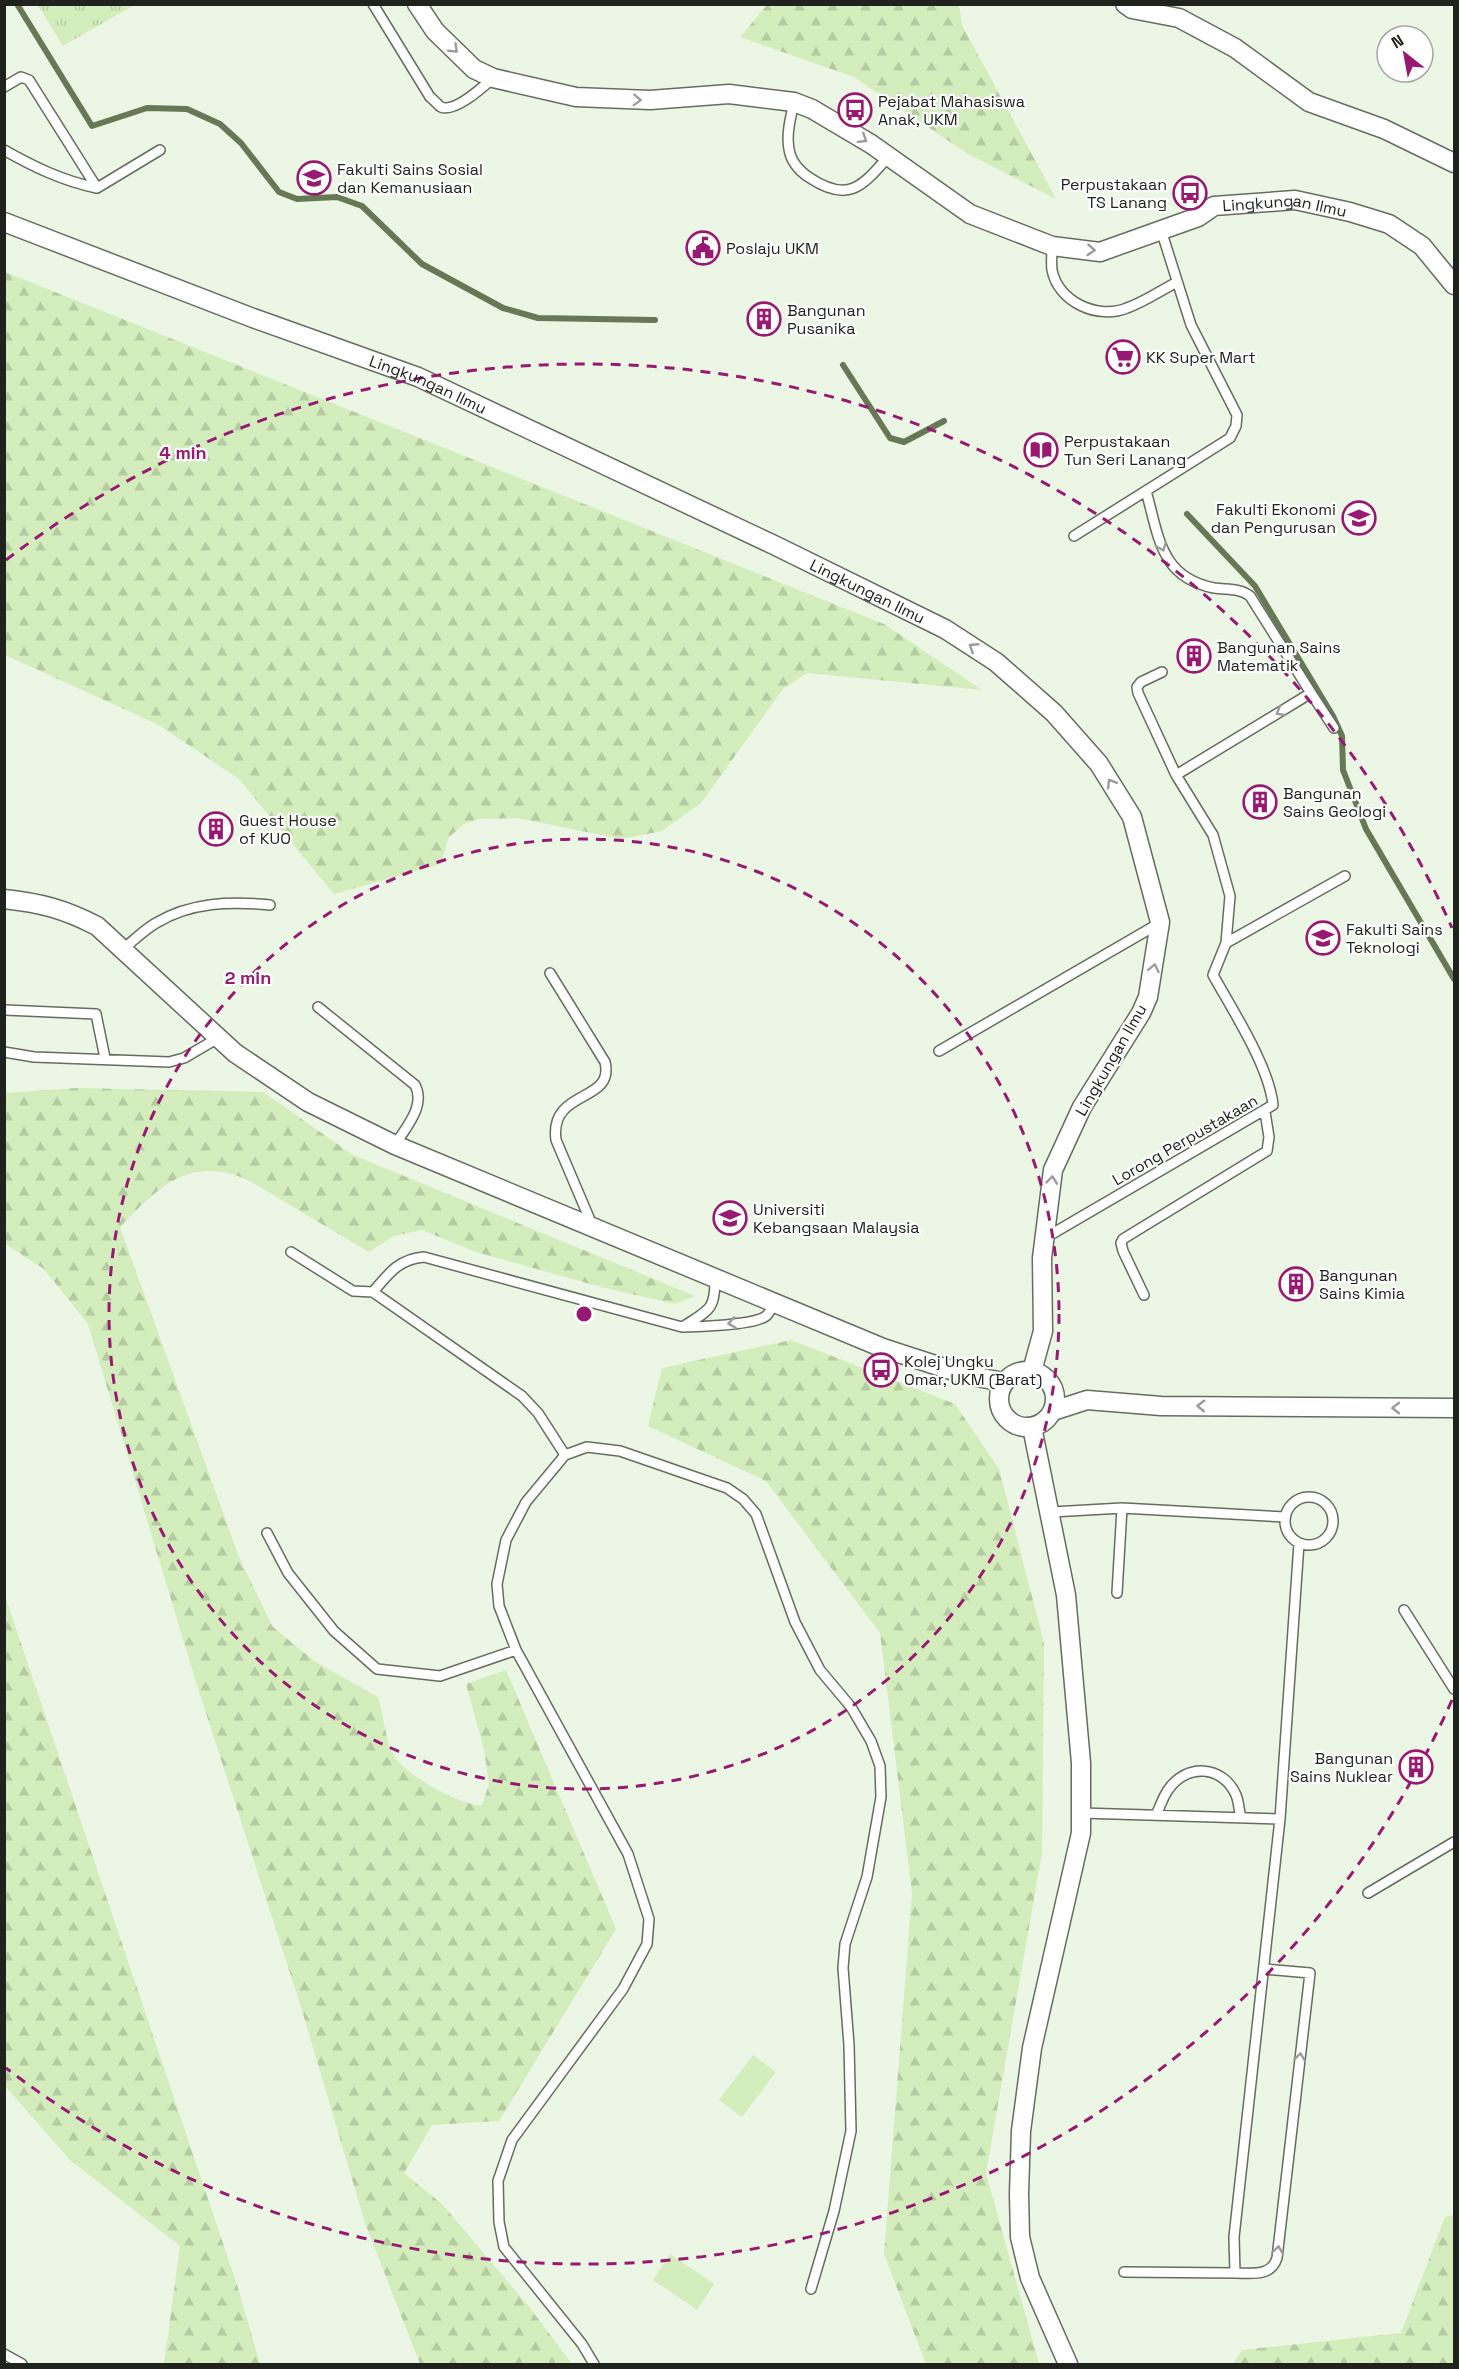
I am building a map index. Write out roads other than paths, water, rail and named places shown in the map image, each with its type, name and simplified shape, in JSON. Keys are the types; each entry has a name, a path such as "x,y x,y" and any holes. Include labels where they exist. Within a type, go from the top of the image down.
{"street":[{"name":"Lingkungan Ilmu","path":"417,4 442,38 474,69 493,78 576,98 650,100 729,94 794,102 830,118 970,213 1052,246 1100,252 1197,217 1214,206 1295,200 1350,212 1389,224 1422,246 1455,285"},
{"path":"1125,4 1132,9 1179,18 1235,48 1309,102 1384,129 1455,163"},
{"name":"Lingkungan Ilmu","path":"4,222 254,318 418,377 774,545 945,629 996,662 1054,713 1100,764 1132,817 1161,922 1148,997 1141,1013 1082,1107 1053,1170 1042,1258 1043,1331 1032,1371"},
{"path":"4,900 43,903 71,912 97,926 218,1038 308,1102 395,1145 715,1280 891,1350 966,1375 1004,1382"},
{"path":"1053,1411 1055,1394 1052,1386 1041,1374 1032,1371 1017,1373 1004,1382 998,1400 1006,1419 1013,1425 1032,1427 1042,1424 1053,1411 1087,1400 1161,1406 1455,1408"},
{"path":"1032,1427 1052,1512 1068,1618 1081,1763 1082,1813 1081,1833 1032,2048 1021,2131 1020,2236 1030,2278 1068,2364"}],"lane":[{"path":"373,4 430,96 442,107 450,107 461,102 493,78"},
{"path":"4,87 21,77 29,80 97,188"},
{"path":"794,102 788,147 793,162 803,173 825,188 840,192 860,185 888,156"},
{"path":"4,150 36,168 97,188 160,150"},
{"path":"1074,536 1230,438 1236,426 1237,415 1191,325 1161,230"},
{"path":"1052,246 1052,270 1059,287 1071,301 1094,311 1124,310 1177,282"},
{"path":"1146,491 1161,549 1174,568 1192,582 1242,591 1250,596 1334,728"},
{"name":"Lorong Perpustakaan","path":"1045,1238 1265,1112 1273,1105 1272,1095 1252,1045 1213,975 1226,943 1230,896 1213,835 1176,775 1137,687 1141,682 1162,672"},
{"path":"1176,775 1311,693"},
{"path":"1226,943 1345,876"},
{"path":"123,949 156,922 198,906 235,902 270,905"},
{"path":"939,1051 1161,922"},
{"path":"550,973 605,1062 607,1072 603,1083 558,1113 554,1127 556,1140 594,1229"},
{"path":"318,1007 415,1085 419,1092 419,1105 395,1145"},
{"path":"4,1010 96,1014 105,1058"},
{"path":"4,1052 34,1057 177,1061 218,1038"},
{"path":"1144,1295 1123,1251 1121,1243 1123,1239 1267,1151 1269,1137 1265,1112"},
{"path":"291,1252 353,1291 373,1292 522,1396 538,1413 566,1455"},
{"path":"373,1292 396,1266 409,1258 424,1257 682,1327 757,1320 766,1316 774,1304"},
{"path":"682,1327 709,1310 714,1304 715,1280"},
{"path":"594,2364 582,2344 504,2247 499,2222 498,2181 512,2140 623,1989 647,1944 649,1919 628,1854 516,1650 499,1606 497,1584 506,1540 526,1502 566,1455 587,1447 620,1451 727,1488 743,1498 756,1514 795,1622 815,1661 851,1707 871,1742 880,1766 881,1797 867,1877 845,1944 843,1968 849,2045 851,2131 834,2211 811,2289"},
{"path":"1307,1497 1322,1501 1332,1513 1332,1529 1322,1541 1315,1544 1299,1543 1288,1533 1285,1517 1293,1504 1307,1497"},
{"path":"1052,1512 1122,1508 1285,1517"},
{"path":"1117,1593 1122,1508"},
{"path":"267,1533 288,1573 334,1631 376,1669 440,1676 516,1650"},
{"path":"1235,2273 1234,2237 1280,1820 1299,1543"},
{"path":"1404,1610 1455,1689"},
{"path":"1156,1815 1169,1789 1188,1772 1199,1770 1212,1772 1226,1782 1236,1795 1241,1818"},
{"path":"1082,1813 1280,1820"},
{"path":"1368,1893 1455,1842"},
{"path":"1125,2272 1269,2272 1277,2258 1310,1973 1265,1969"},
{"path":"4,2354 21,2364"}],"waterway":[{"path":"17,4 92,126 147,108 187,109 220,124 241,143 279,192 297,199 337,197 362,206 422,264 503,308 538,318 655,320"},
{"path":"843,365 890,438 904,442 944,421"},
{"path":"1187,514 1255,586 1333,716 1342,736 1343,770 1366,829 1454,979"}],"place":[{"name":"Pejabat Mahasiswa Anak, UKM","path":"855,110"},
{"name":"Fakulti Sains Sosial dan Kemanusiaan","path":"314,178"},
{"name":"Perpustakaan TS Lanang","path":"1190,193"},
{"name":"Poslaju UKM","path":"703,248"},
{"name":"Bangunan Pusanika","path":"764,319"},
{"name":"KK Super Mart","path":"1123,357"},
{"name":"Perpustakaan Tun Seri Lanang","path":"1041,450"},
{"name":"Fakulti Ekonomi dan Pengurusan","path":"1359,518"},
{"name":"Bangunan Sains Matematik","path":"1194,656"},
{"name":"Bangunan Sains Geologi","path":"1260,802"},
{"name":"Guest House of KUO","path":"216,829"},
{"name":"Fakulti Sains Teknologi","path":"1323,938"},
{"name":"Universiti Kebangsaan Malaysia","path":"730,1218"},
{"name":"Bangunan Sains Kimia","path":"1296,1284"},
{"name":"Kolej Ungku Omar, UKM (Barat)","path":"881,1370"},
{"name":"Bangunan Sains Nuklear","path":"1416,1767"}]}
